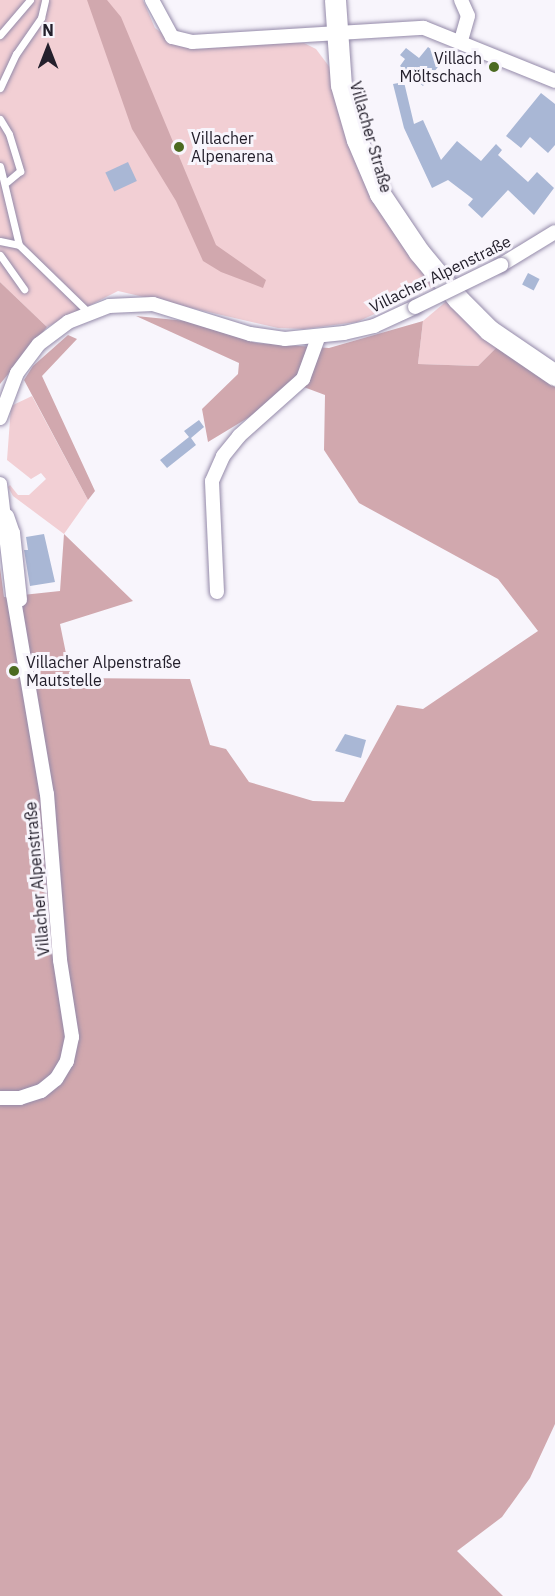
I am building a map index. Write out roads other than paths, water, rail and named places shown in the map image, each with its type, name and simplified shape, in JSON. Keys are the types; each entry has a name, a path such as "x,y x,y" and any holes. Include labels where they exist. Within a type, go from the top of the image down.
{"main road":[{"name":"Villacher Straße","path":"334,0 363,121 389,192 389,203 419,252 458,299 489,330 555,375"},
{"name":"Villacher Straße","path":"342,32 348,0"}],"street":[{"path":"152,0 172,37 192,42 424,28 461,40 555,81"},
{"path":"461,0 468,16 461,40"},
{"name":"Villacher Alpenstraße","path":"0,418 17,373 39,344 68,322 109,306 153,304 250,334 318,338 374,326 501,265 555,232"},
{"path":"217,592 212,481 223,456 238,436 303,379 318,338"},
{"name":"Villacher Alpenstraße","path":"0,484 48,805 60,960 72,1037 67,1061 56,1079 41,1092 20,1098 0,1098"}],"lane":[{"path":"0,35 30,0"},
{"path":"0,88 41,18 45,0"},
{"path":"0,119 9,134 20,171 7,182"},
{"path":"0,166 7,182 19,245"},
{"path":"0,241 19,245 89,313"},
{"path":"0,255 24,289"}],"place":[{"name":"Villach Möltschach","path":"494,67"},
{"name":"Villacher Alpenarena","path":"179,147"},
{"name":"Villacher Alpenstraße Mautstelle","path":"14,671"}]}
